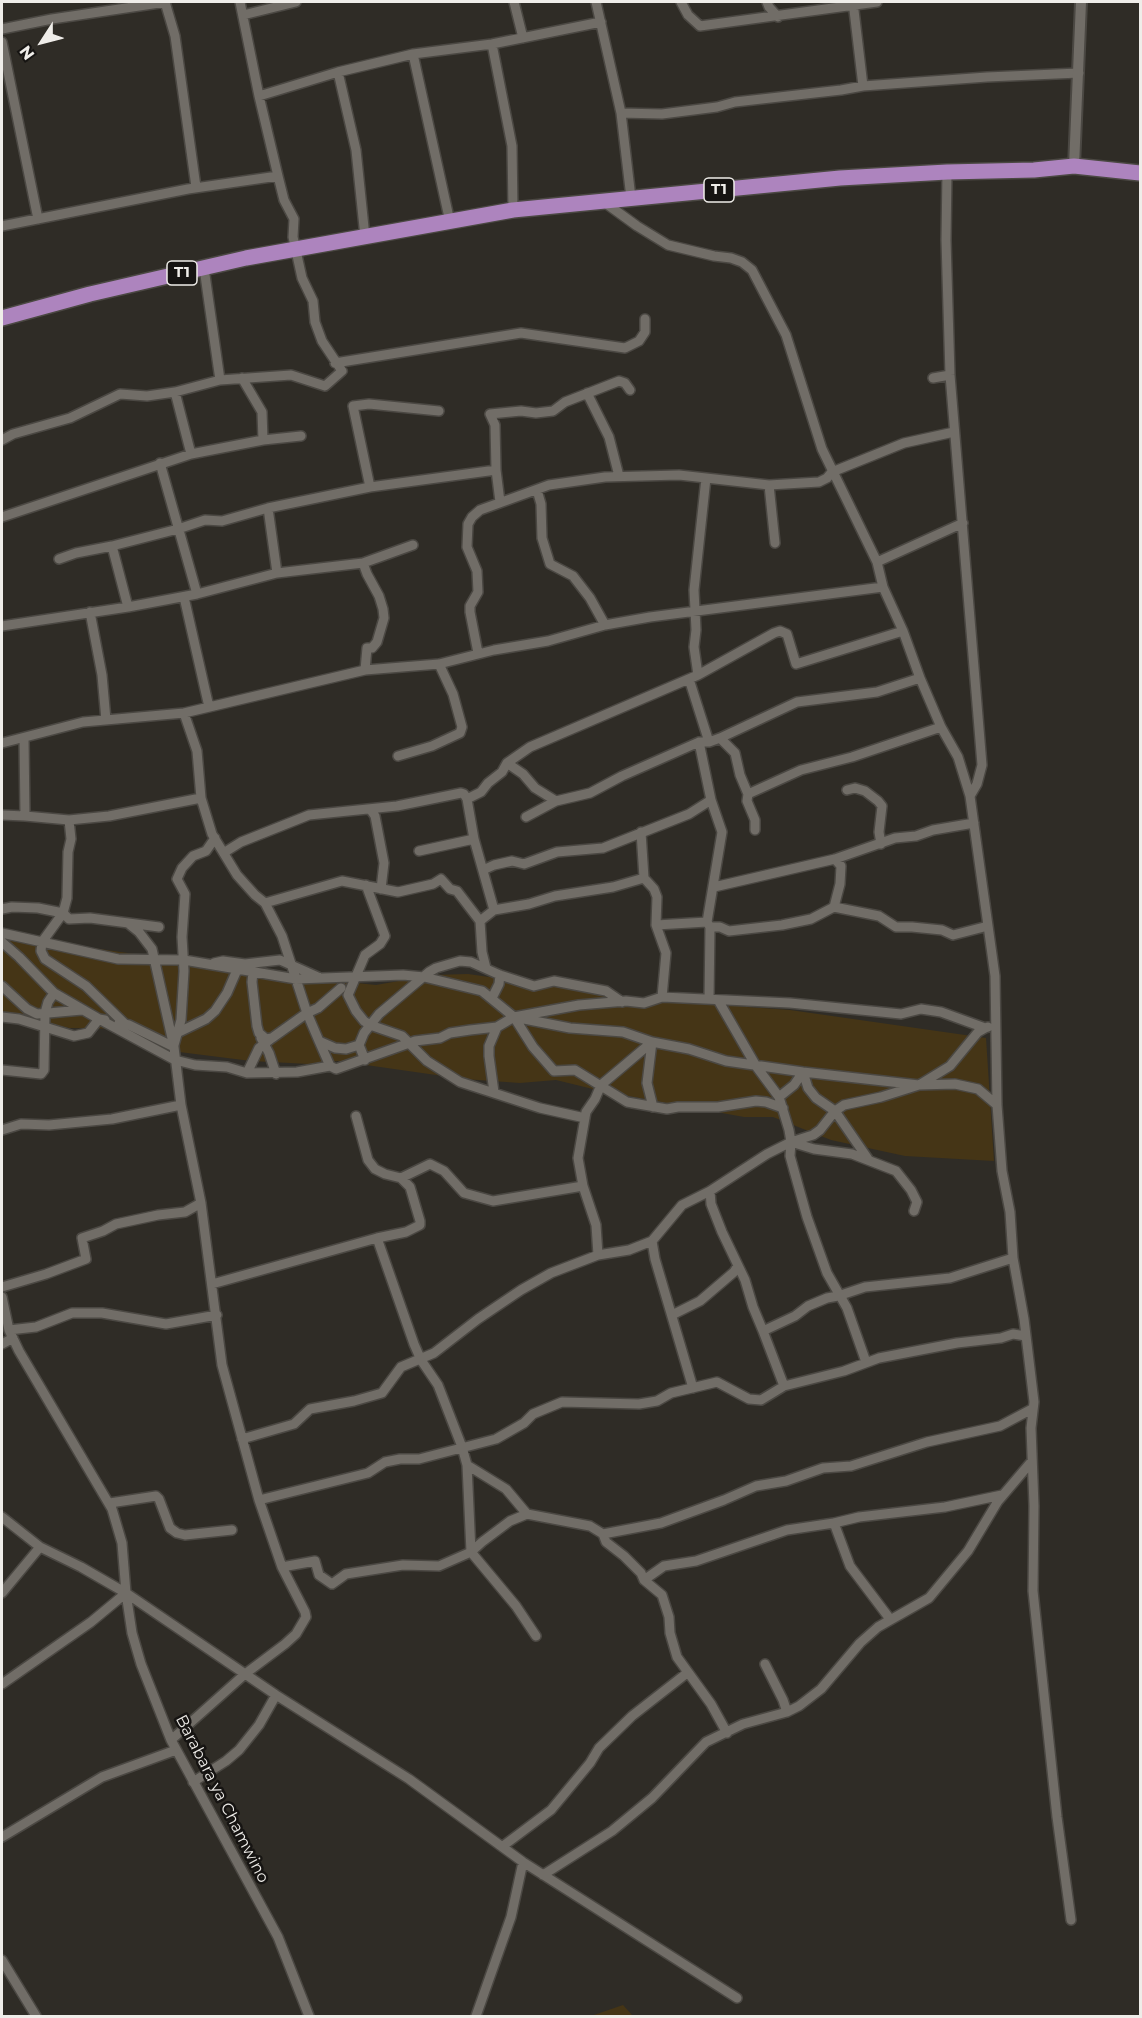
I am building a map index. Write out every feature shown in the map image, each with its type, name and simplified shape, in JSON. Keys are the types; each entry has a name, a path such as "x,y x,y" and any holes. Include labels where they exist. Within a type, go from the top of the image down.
{"highway":[{"name":"T1","path":"2,318 90,294 204,268 513,210 840,178 1034,170 1074,166 1140,173"}],"street":[{"path":"2,29 165,2 175,36 196,187"},
{"path":"2,440 13,434 70,418 120,394 147,396 175,392 220,380 291,375 325,386 342,372 322,340 315,322 313,301 302,278 293,237 294,219 284,200 278,176 240,2"},
{"path":"243,15 296,2"},
{"path":"514,2 523,38"},
{"path":"596,2 621,113 631,198"},
{"path":"681,2 688,15 700,26 778,17 853,3 877,2"},
{"path":"766,2 778,17"},
{"path":"1074,166 1081,2"},
{"path":"853,3 863,86"},
{"path":"259,96 338,72 414,54 492,44 601,22"},
{"path":"2,42 38,219"},
{"path":"492,44 512,146 513,210"},
{"path":"414,54 450,222"},
{"path":"338,72 356,150 362,188 365,237"},
{"path":"621,113 662,114 717,107 735,102 863,86 1079,73"},
{"path":"947,172 946,240 950,375 982,765 977,784 970,796"},
{"path":"2,226 196,187 278,176"},
{"path":"604,202 668,245 731,258 742,262 752,270 786,335 822,448 877,562 883,587 941,727 958,757 970,796 995,976 997,1106 1002,1171 1010,1212 1013,1258 1034,1402 1032,1409 1033,1591 1057,1816 1071,1920"},
{"path":"204,268 220,380"},
{"path":"335,363 521,333 625,348 639,341 645,332 645,319"},
{"path":"933,378 950,375"},
{"path":"242,378 262,412 263,440"},
{"path":"500,502 495,470 495,425 490,414 492,412 521,411 537,414 553,411 565,402 619,381 625,383 630,390"},
{"path":"175,392 191,454"},
{"path":"587,393 609,437 619,476"},
{"path":"370,487 353,406 369,404 439,411"},
{"path":"478,653 470,612 470,606 478,592 477,571 467,547 468,524 480,510 549,484 619,476 679,475 769,485 819,482 832,472 904,443 954,432"},
{"path":"2,517 191,454 263,440 302,436"},
{"path":"160,463 197,594"},
{"path":"59,559 205,520 222,521 268,508 370,487 495,470"},
{"path":"698,675 694,647 696,630 693,590 705,478"},
{"path":"769,485 775,543"},
{"path":"537,489 541,504 542,538 550,564 573,576 590,598 605,625"},
{"path":"268,508 278,573"},
{"path":"877,562 963,524"},
{"path":"2,626 184,597 278,573 363,563 413,545"},
{"path":"112,546 128,607"},
{"path":"363,563 384,609 384,618 377,642 372,648 367,648 365,670"},
{"path":"2,743 83,722 184,713 365,670 439,664 478,653 548,641 605,625 883,587"},
{"path":"184,597 209,707"},
{"path":"90,612 102,675 106,720"},
{"path":"467,799 481,792 502,772 507,763 530,747 698,675 780,631 787,634 796,664 903,631"},
{"path":"398,756 448,740 460,733 462,727 453,694 439,664"},
{"path":"526,817 556,801 590,793 622,776 699,742 709,742 720,738 796,702 877,692 920,678"},
{"path":"689,679 709,742"},
{"path":"184,713 197,751 201,798 215,838 237,875 265,903 282,936 307,1013 330,1066"},
{"path":"748,794 801,770 852,757 941,727"},
{"path":"24,738 25,816"},
{"path":"720,738 735,753 740,775 748,794 747,801 755,820 755,830"},
{"path":"699,742 711,800 722,832 714,872 709,925 714,1000 756,1066 779,1097 791,1142 790,1156 807,1217 827,1273 846,1308 866,1362"},
{"path":"507,763 523,774 535,788 556,801"},
{"path":"847,790 855,788 865,791 882,806 879,830 882,844"},
{"path":"225,852 241,842 309,815 397,806 461,793 467,799 474,839 494,910"},
{"path":"2,815 69,820 109,816 201,798"},
{"path":"483,870 512,861 524,864 557,852 603,848 689,814 711,800"},
{"path":"370,809 375,816 384,863 381,890"},
{"path":"69,820 71,839 68,852 67,898 63,913 42,942 40,951 45,959 86,986 124,1023"},
{"path":"714,887 835,860 895,838 974,824"},
{"path":"641,832 644,878 654,889 657,897 656,925 666,953 662,997"},
{"path":"174,1047 182,1010 184,960 182,937 185,894 177,879 187,862 193,856 206,851 215,838"},
{"path":"419,851 474,839"},
{"path":"834,907 840,884 841,867 835,860"},
{"path":"480,921 494,910 529,904 555,896 613,887 644,878"},
{"path":"265,903 342,881 398,892 433,884 441,879 450,889 457,891 480,921 482,952 486,968"},
{"path":"247,1073 259,1048 267,1041 307,1013 345,992 356,977 365,955 380,944 385,936 366,885"},
{"path":"656,925 709,925 729,931 811,919 834,907 879,916 896,927 942,930 953,935 988,926"},
{"path":"2,909 39,908 63,913 69,919 90,918 159,927"},
{"path":"129,924 152,949 174,1047 181,1105 201,1203 222,1365 259,1500 282,1567 305,1612 304,1621 285,1644 245,1674 171,1740"},
{"path":"2,933 118,958 184,960 296,979 403,975 424,977 482,991 514,1017 533,1047 554,1071 575,1070 627,1101 667,1109 718,1107 756,1101 783,1108"},
{"path":"2,942 20,957 54,993 175,1060 195,1065 227,1067 247,1073 276,1074 330,1066 336,1069 410,1043 440,1038 450,1033 497,1027 514,1017 579,1005 644,1003 662,997 790,1003 901,1014 921,1009 941,1012 984,1028"},
{"path":"206,965 223,961 245,964 280,960 291,964 324,979 345,992 356,1011 370,1025 402,1036 440,1071 459,1082 540,1108 585,1118"},
{"path":"365,1060 359,1045 364,1033 380,1014 436,968 460,961 471,962 500,975 534,986 554,981 606,992 622,1002"},
{"path":"177,1034 206,1019 215,1011 227,993 237,970"},
{"path":"253,972 252,982 259,1033 267,1041 276,1074"},
{"path":"492,998 499,984 500,975"},
{"path":"2,986 27,1009 37,1014 84,1010"},
{"path":"2,1070 41,1074 44,1071 45,1014 48,1002 54,993"},
{"path":"549,1011 546,1017 552,1024"},
{"path":"2,1017 19,1019 74,1036 88,1033 99,1019"},
{"path":"514,1017 595,1031 623,1032 726,1061 756,1066 919,1085 965,1085 978,1089 997,1106"},
{"path":"99,1019 124,1023 174,1047"},
{"path":"242,1439 294,1424 310,1409 382,1393 401,1367 434,1353 521,1290 551,1273 598,1255 629,1250 652,1241 682,1205 710,1191 766,1154 813,1135 835,1111 855,1102 881,1097 919,1085 950,1066 978,1032 984,1028 996,1026"},
{"path":"494,1092 489,1046 497,1027"},
{"path":"319,1041 334,1048 346,1049 359,1045"},
{"path":"598,1255 596,1225 578,1158 586,1112 601,1084 652,1042"},
{"path":"652,1042 647,1083 653,1107"},
{"path":"779,1097 794,1085 803,1072"},
{"path":"803,1072 808,1088 816,1098 835,1111 868,1159"},
{"path":"2,1130 21,1124 49,1125 112,1119 181,1105"},
{"path":"212,1284 406,1232 420,1225 410,1187 401,1178 375,1169 368,1160 356,1116"},
{"path":"791,1142 814,1149 852,1154 897,1170 917,1202 914,1211"},
{"path":"401,1178 430,1164 444,1172 465,1193 493,1201 584,1186"},
{"path":"710,1191 711,1204 737,1267 745,1280 753,1307 784,1386"},
{"path":"2,1287 46,1274 86,1258 82,1238 104,1231 116,1224 185,1212 201,1203"},
{"path":"377,1238 421,1360 438,1385 462,1447 467,1465 471,1552 516,1606 536,1636"},
{"path":"652,1241 655,1259 693,1388"},
{"path":"763,1331 827,1298 865,1287 950,1278 1013,1258"},
{"path":"672,1315 700,1301 737,1267"},
{"name":"Barabara ya Chamwino","path":"2,1297 11,1334 19,1351 110,1503 122,1543 132,1633 141,1664 171,1740 278,1937 309,2016"},
{"path":"2,1344 11,1334 72,1313 102,1313 166,1324 216,1314"},
{"path":"259,1500 368,1473 386,1462 419,1459 496,1439 524,1424 533,1414 562,1402 639,1404 657,1401 671,1394 717,1382 749,1399 761,1400 784,1386 844,1371 866,1362 957,1343 1001,1338 1012,1334 1026,1336"},
{"path":"603,1534 660,1522 724,1500 756,1486 786,1482 823,1468 851,1466 927,1442 1000,1426 1032,1409"},
{"path":"543,1875 612,1831 652,1798 706,1742 743,1724 787,1712 799,1706 821,1689 860,1643 890,1619 929,1598 968,1551 1003,1495 1032,1461"},
{"path":"467,1465 506,1489 527,1514"},
{"path":"644,1580 664,1566 696,1561 787,1530 859,1517 945,1508 1003,1495"},
{"path":"110,1503 156,1496 171,1528 177,1533 185,1535 232,1530"},
{"path":"282,1567 315,1562 319,1575 332,1584 346,1574 403,1565 439,1566 471,1552 510,1521 527,1514 590,1526 603,1534 606,1542 662,1595 678,1657 687,1673 711,1704 727,1733"},
{"path":"2,1517 40,1547 126,1593 276,1695 409,1779 523,1862 737,1998"},
{"path":"834,1523 850,1566 890,1619"},
{"path":"2,1593 40,1547"},
{"path":"2,1684 90,1622 126,1593"},
{"path":"765,1664 787,1712"},
{"path":"503,1846 551,1810 590,1763 599,1748 632,1716 687,1673"},
{"path":"194,1782 239,1750 259,1725 276,1695"},
{"path":"2,1838 102,1777 176,1750"},
{"path":"476,2016 511,1917 523,1862"},
{"path":"2,1960 36,2016"}],"shaded area":[{"path":"2,935 288,976 376,985 433,975 468,974 651,1000 703,1001 790,1010 986,1038 994,1161 905,1156 831,1140 773,1117 744,1117 601,1091 556,1080 520,1083 464,1079 338,1061 309,1064 251,1061 179,1052 127,1029 69,1028 2,1011"},
{"path":"623,2005 633,2016 591,2016"}]}
